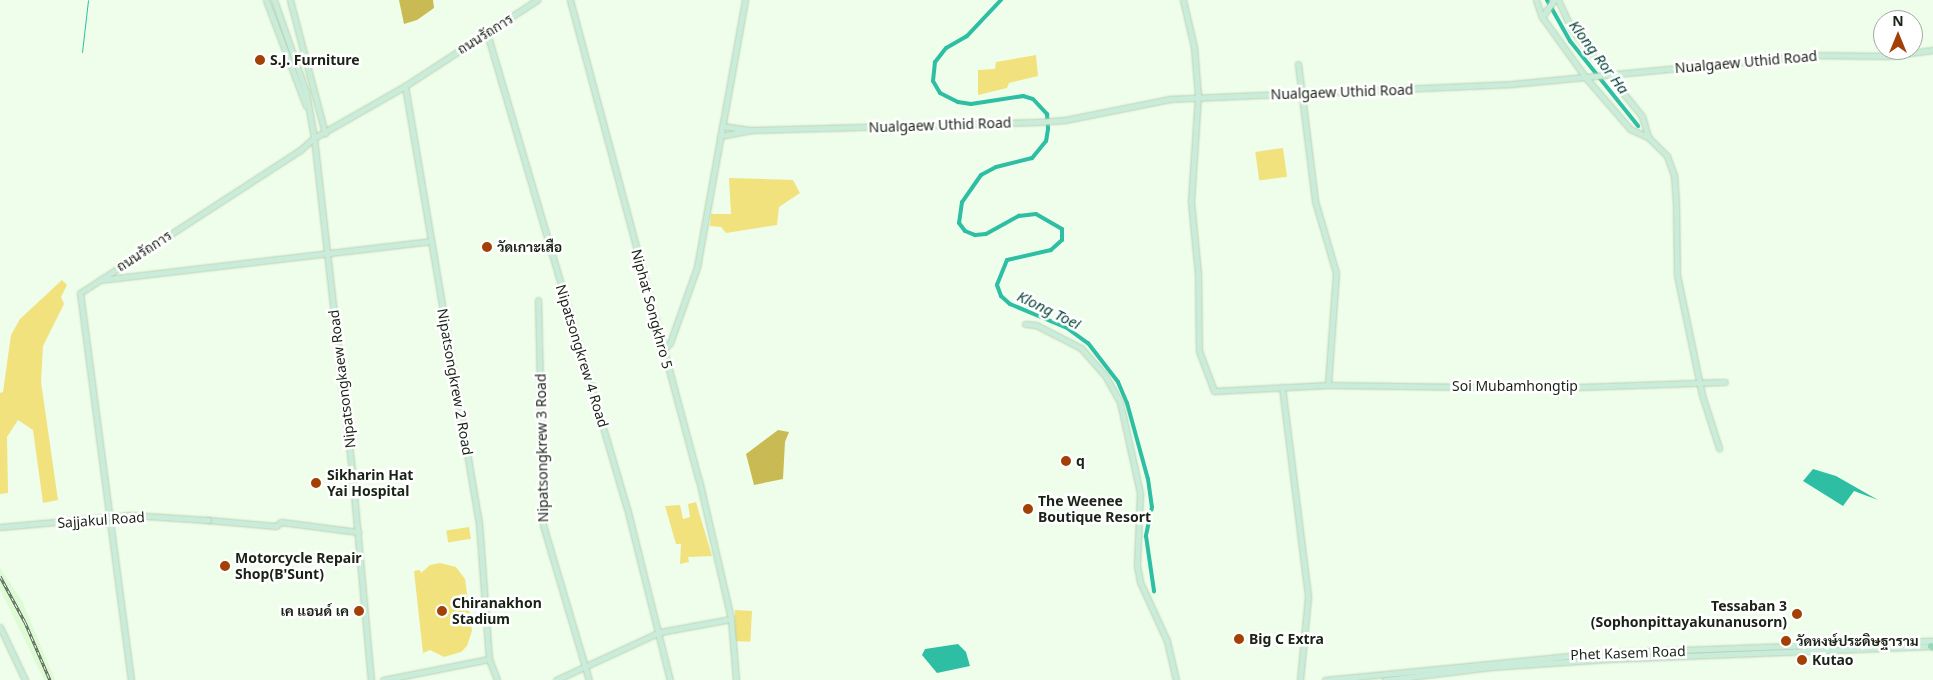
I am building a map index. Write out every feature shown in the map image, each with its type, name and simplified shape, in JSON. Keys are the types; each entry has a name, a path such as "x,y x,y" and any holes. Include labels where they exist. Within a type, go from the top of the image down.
{"street":[{"path":"266,0 308,111"},
{"path":"274,0 304,84 308,111"},
{"path":"290,0 325,133"},
{"name":"ถนนรัถการ","path":"131,680 79,300 83,289 299,151 314,138 405,86 537,0"},
{"name":"Niphat Songkhro 5","path":"570,0 662,351 699,480 731,619 736,680"},
{"path":"662,351 670,343 697,267 745,0"},
{"path":"1183,0 1194,47 1198,96"},
{"path":"1536,0 1542,17 1586,78 1630,130 1648,137 1667,156 1674,175 1677,275 1701,383 1719,448"},
{"path":"1542,17 1556,0 1572,30 1610,74 1647,123 1648,137"},
{"name":"Nipatsongkrew 4 Road","path":"487,33 625,501 660,632 670,680"},
{"path":"289,42 301,45"},
{"name":"Nualgaew Uthid Road","path":"720,136 752,130 1061,120 1145,102 1198,96 1386,91 1586,78 1610,74 1812,55 1888,56 1933,50"},
{"path":"1298,64 1300,93 1315,201 1336,273 1328,385"},
{"path":"304,84 310,76"},
{"name":"Nipatsongkrew 2 Road","path":"405,86 479,523 489,659 497,680"},
{"name":"Soi Mubamhongtip","path":"1198,96 1191,202 1198,273 1199,351 1214,391 1328,385 1543,388 1725,382"},
{"name":"Nipatsongkaew Road","path":"308,111 314,138 328,255 358,532 371,680"},
{"name":"Nualgaew Uthid Road","path":"722,126 752,130"},
{"path":"99,280 328,255 430,241"},
{"name":"Nipatsongkrew 3 Road","path":"538,300 542,525 589,680"},
{"path":"1025,324 1058,334 1081,348 1106,377 1120,402 1140,493 1142,512 1136,540 1140,582 1167,641 1176,680"},
{"path":"1282,387 1307,580 1300,680"},
{"name":"Sajjakul Road","path":"0,527 131,515 276,526 281,522 358,532"},
{"path":"556,680 660,632 731,619"},
{"path":"0,627 24,680"},
{"name":"Phet Kasem Road","path":"1325,680 1491,665 1748,651 1933,645"},
{"path":"383,680 489,659"},
{"name":"Phet Kasem Road","path":"1385,680 1405,679 1491,665"}],"shaded area":[{"path":"399,0 433,0 434,8 417,20 404,24"},
{"path":"1036,55 1038,76 1009,83 1007,88 978,95 978,70 995,69 996,62"},
{"path":"1283,148 1287,177 1259,181 1255,152"},
{"path":"729,178 793,180 800,193 779,207 777,225 726,233 721,227 710,226 711,214 731,214"},
{"path":"62,280 67,285 61,297 64,304 43,346 41,382 58,500 43,503 33,430 18,420 7,437 8,493 0,494 0,393 3,392 11,335 20,319"},
{"path":"778,430 789,432 785,442 783,479 754,485 746,454"},
{"path":"696,502 712,556 688,557 689,562 680,564 681,544 676,544 665,506 680,505 683,519 690,517 688,504"},
{"path":"469,527 471,539 448,542 446,531"},
{"path":"440,563 456,567 465,579 472,631 467,646 461,652 444,657 430,650 423,653 414,571 420,570 421,573 430,565"},
{"path":"0,568 22,601 55,680 44,680 0,589"},
{"path":"735,610 752,611 750,642 733,641"}],"water":[{"path":"1813,469 1836,476 1878,500 1854,491 1843,506 1803,481"},
{"path":"958,644 966,652 970,666 937,673 922,655 925,649"}],"waterway":[{"path":"82,52 88,0"},
{"name":"Klong Toei","path":"1001,0 967,36 946,48 935,62 933,81 940,93 958,102 971,104 1023,96 1033,99 1047,114 1048,129 1046,141 1032,158 996,167 981,175 962,202 959,223 965,231 975,235 986,234 1019,216 1036,214 1062,229 1062,240 1051,250 1007,260 997,285 1001,296 1010,304 1067,328 1088,343 1118,382 1127,403 1148,479 1152,507 1146,536 1154,591"},
{"name":"Klong Ror Ha","path":"1547,0 1570,41 1638,126"}],"railway":[{"path":"0,576 25,622 50,680"}],"place":[{"name":"S.J. Furniture","path":"260,60"},
{"name":"วัดเกาะเสือ","path":"487,247"},
{"name":"q","path":"1066,461"},
{"name":"Sikharin Hat Yai Hospital","path":"316,483"},
{"name":"The Weenee Boutique Resort","path":"1028,509"},
{"name":"Motorcycle Repair Shop(B'Sunt)","path":"225,566"},
{"name":"เค แอนด์ เค","path":"359,611"},
{"name":"Chiranakhon Stadium","path":"442,611"},
{"name":"Tessaban 3 (Sophonpittayakunanusorn)","path":"1797,614"},
{"name":"Big C Extra","path":"1239,639"},
{"name":"วัดหงษ์ประดิษฐาราม","path":"1786,641"},
{"name":"Kutao","path":"1802,660"}]}
